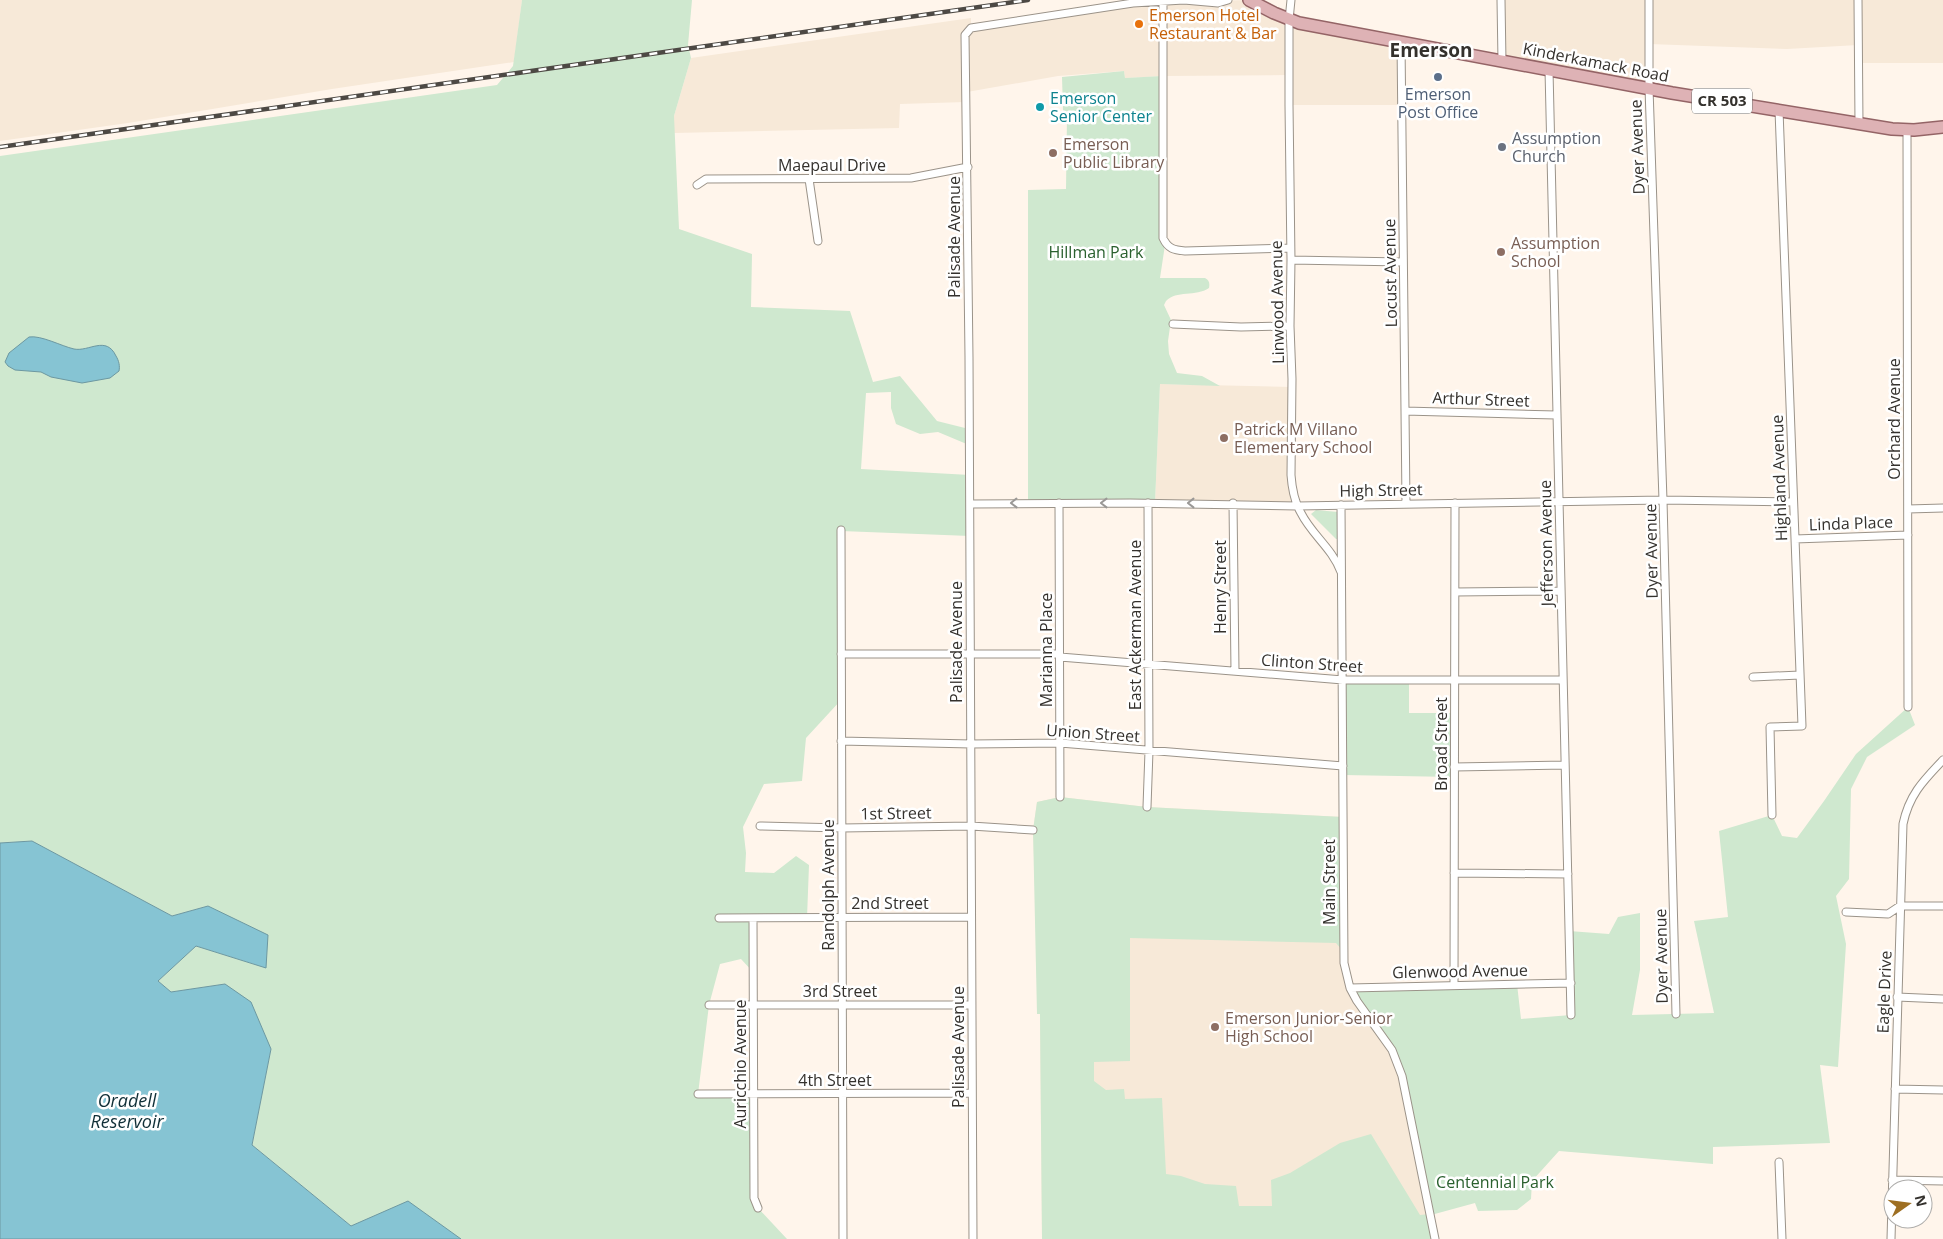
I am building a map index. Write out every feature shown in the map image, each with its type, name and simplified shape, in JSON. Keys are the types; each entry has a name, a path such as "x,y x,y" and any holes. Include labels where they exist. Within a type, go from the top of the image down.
{"main road":[{"name":"Kinderkamack Road","path":"1249,0 1289,20 1549,70 1906,130 1943,128"}],"street":[{"path":"1228,0 1218,3 1184,0 1163,1 1164,238 1170,248 1185,250 1290,248"},
{"name":"Linwood Avenue","path":"1291,0 1289,20 1292,489 1297,506 1308,524 1336,560 1341,573 1343,590"},
{"path":"1501,0 1502,61"},
{"name":"Dyer Avenue","path":"1649,0 1649,88 1663,500 1676,1014"},
{"path":"1858,0 1859,123"},
{"name":"Palisade Avenue","path":"973,1239 968,167 965,34 971,28 1133,3 1163,1"},
{"name":"Locust Avenue","path":"1401,42 1406,503"},
{"name":"Jefferson Avenue","path":"1549,70 1558,502 1572,1015"},
{"name":"Highland Avenue","path":"1772,815 1770,727 1802,726 1779,110"},
{"name":"Orchard Avenue","path":"1906,130 1908,707"},
{"name":"Maepaul Drive","path":"697,186 706,179 911,178 968,167"},
{"path":"809,179 818,241"},
{"path":"1291,260 1404,262"},
{"path":"1173,324 1290,326"},
{"name":"Arthur Street","path":"1405,411 1556,415"},
{"name":"High Street","path":"970,504 1233,503 1297,506 1663,500 1793,502"},
{"name":"Broad Street","path":"1454,985 1455,502"},
{"name":"Marianna Place","path":"1059,503 1060,797"},
{"name":"East Ackerman Avenue","path":"1147,807 1149,751 1148,503"},
{"name":"Henry Street","path":"1233,503 1234,672"},
{"name":"Main Street","path":"1341,505 1343,590 1342,950 1350,988 1364,1013 1392,1050 1402,1076 1435,1239"},
{"name":"Linda Place","path":"1908,509 1943,508"},
{"name":"Randolph Avenue","path":"841,530 843,1239"},
{"name":"Linda Place","path":"1795,539 1908,535"},
{"path":"1455,592 1561,592"},
{"name":"Clinton Street","path":"841,654 1060,656 1343,680 1563,680"},
{"path":"1753,677 1800,675"},
{"name":"Union Street","path":"841,741 971,744 1060,742 1343,766"},
{"name":"Eagle Drive","path":"1892,1179 1902,824 1905,811 1919,786 1943,760"},
{"path":"1454,767 1565,765"},
{"name":"1st Street","path":"760,826 842,828 971,826 1033,830"},
{"path":"1454,873 1568,874"},
{"path":"1846,912 1888,914 1900,906 1943,906"},
{"name":"2nd Street","path":"719,918 971,917"},
{"name":"Auricchio Avenue","path":"752,918 754,1198 758,1208"},
{"name":"Glenwood Avenue","path":"1350,988 1571,983"},
{"path":"1898,997 1943,999"},
{"name":"3rd Street","path":"709,1005 972,1005"},
{"path":"1895,1088 1943,1090"},
{"name":"4th Street","path":"698,1094 972,1093"},
{"path":"1779,1162 1782,1239"}],"shaded area":[{"path":"0,0 522,0 514,62 332,89 128,123 0,141"},
{"path":"1249,0 1274,13 1401,42 1402,105 1289,105 1288,75 1125,78 1124,71 1058,76 967,92 966,102 900,104 899,128 674,133 674,116 691,58 971,18 971,27 1133,3"},
{"path":"1501,0 1943,0 1943,63 1859,63 1858,45 1787,49 1649,44 1649,88 1502,61"},
{"name":"Patrick M Villano Elementary School","path":"1160,384 1291,387 1288,467 1295,504 1155,503"},
{"path":"1060,797 1147,807 1343,817 1346,975 1398,1063 1430,1214 1374,1225 1235,1239 1042,1239 1040,1017 1033,830 1037,802"}],"green space":[{"path":"522,0 692,0 688,45 691,58 674,116 679,229 752,254 751,307 850,311 873,382 900,376 937,421 969,429 969,445 938,432 920,434 896,424 891,408 891,392 866,393 861,469 970,475 970,536 841,531 841,700 806,738 802,781 764,784 743,827 746,853 745,872 774,873 796,856 809,865 807,918 753,918 753,972 741,959 720,964 709,1005 698,1094 754,1094 758,1208 787,1239 461,1239 408,1202 351,1226 252,1145 271,1049 225,984 171,992 158,981 196,946 266,968 208,906 172,916 32,841 0,843 0,156 497,85 513,66"},
{"name":"Hillman Park","path":"1124,71 1125,78 1162,76 1165,245 1160,278 1205,278 1209,283 1209,288 1204,291 1181,294 1166,301 1164,305 1171,320 1168,341 1169,354 1177,373 1202,376 1220,386 1160,384 1155,503 1028,503 1028,190 1066,189 1067,116 1063,110 1062,77"},
{"path":"1316,510 1338,512 1339,539 1336,539 1311,514"},
{"path":"1343,680 1409,680 1409,713 1454,713 1454,777 1343,775"},
{"name":"Centennial Park","path":"1908,707 1915,725 1867,757 1851,789 1849,879 1836,896 1846,944 1838,1067 1820,1065 1830,1143 1713,1147 1713,1164 1559,1151 1532,1181 1531,1199 1517,1210 1478,1211 1475,1203 1431,1215 1435,1239 1042,1239 1040,1014 1037,1014 1033,830 1037,802 1060,797 1147,807 1343,817 1342,950 1336,943 1130,938 1130,1061 1094,1062 1094,1081 1106,1090 1124,1089 1125,1099 1162,1098 1166,1174 1181,1176 1205,1184 1236,1186 1239,1206 1272,1206 1271,1180 1290,1173 1340,1143 1371,1134 1420,1215 1430,1214 1398,1063 1350,988 1517,984 1521,1019 1571,1015 1569,931 1609,934 1618,917 1640,913 1640,970 1632,1015 1714,1013 1694,921 1728,917 1719,831 1772,815 1782,836 1797,838 1856,754"}],"water":[{"path":"29,337 45,339 74,349 107,346 117,358 119,371 110,378 82,383 51,377 41,372 15,370 5,362 9,353"},
{"name":"Oradell Reservoir","path":"32,841 172,916 208,906 268,935 266,968 196,946 158,981 171,992 225,984 251,1002 271,1049 252,1145 351,1226 408,1201 461,1239 0,1239 0,843"}],"railway":[{"path":"0,147 1028,0"}],"place":[{"name":"Emerson Hotel Restaurant & Bar","path":"1139,24"},
{"name":"Emerson Post Office","path":"1438,77"},
{"name":"Emerson Senior Center","path":"1040,107"},
{"name":"Assumption Church","path":"1502,147"},
{"name":"Emerson Public Library","path":"1053,153"},
{"name":"Assumption School","path":"1501,252"},
{"name":"Patrick M Villano Elementary School","path":"1224,438"},
{"name":"Emerson Junior-Senior High School","path":"1215,1027"}],"district":[{"name":"Emerson","path":"1431,50"}]}
